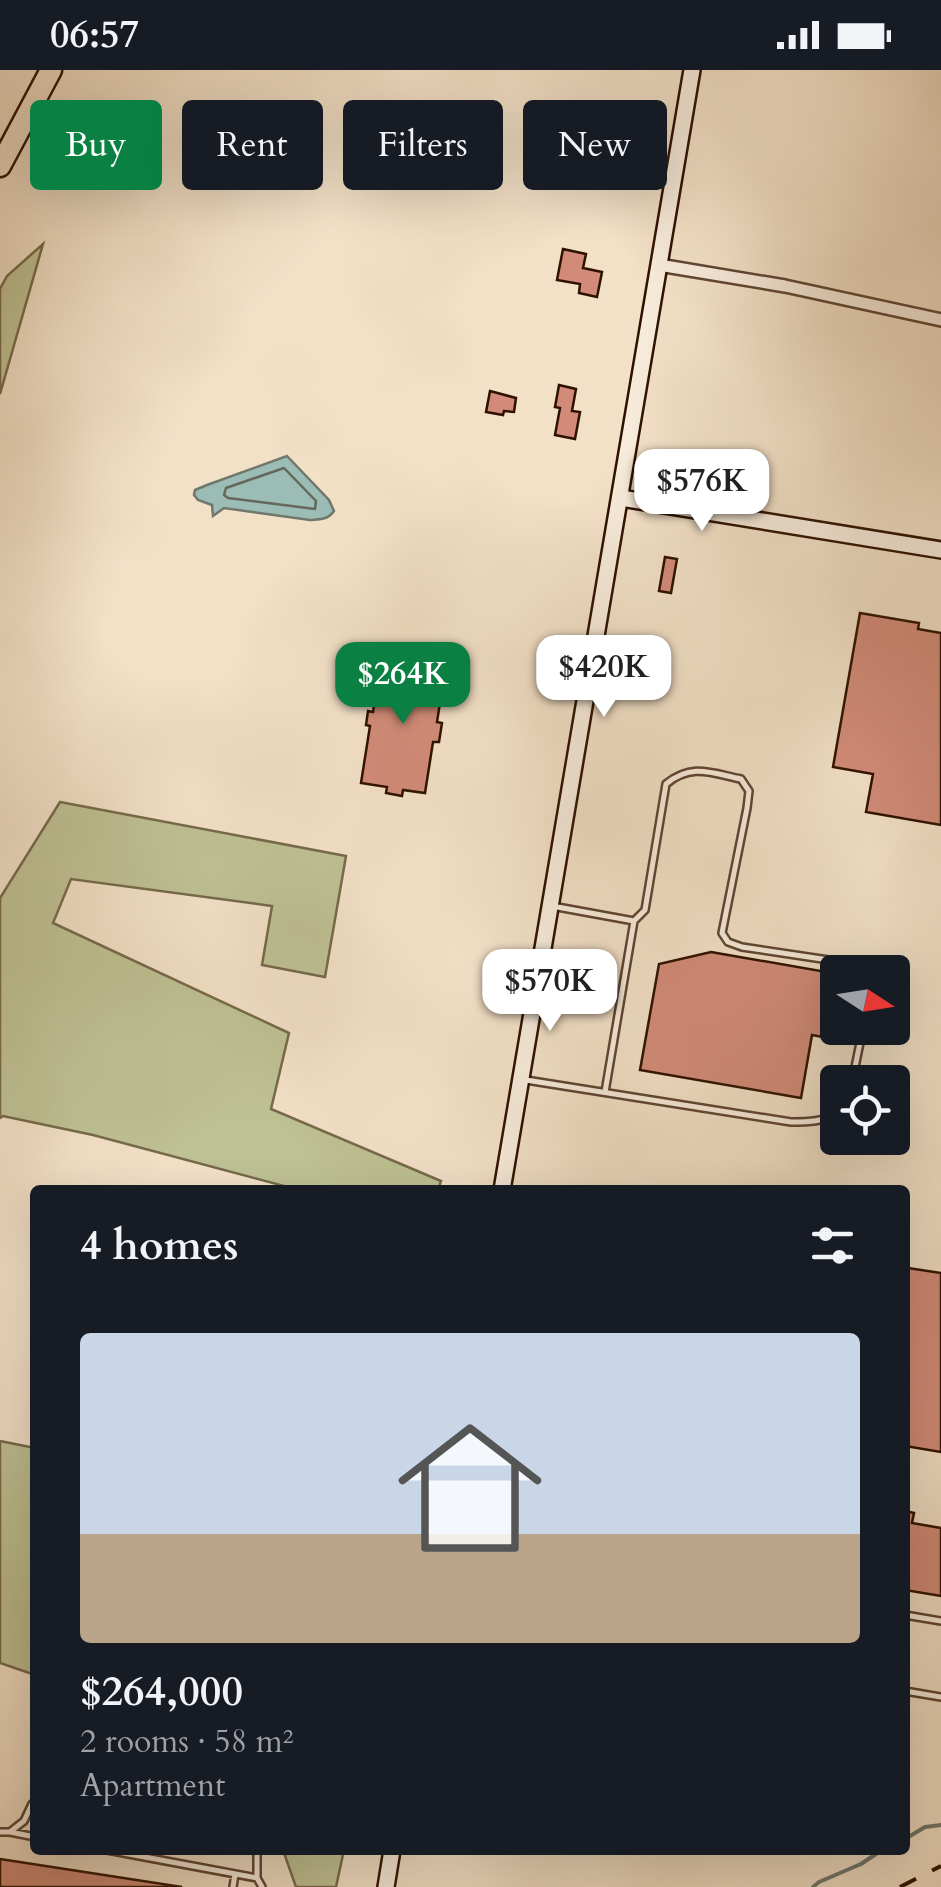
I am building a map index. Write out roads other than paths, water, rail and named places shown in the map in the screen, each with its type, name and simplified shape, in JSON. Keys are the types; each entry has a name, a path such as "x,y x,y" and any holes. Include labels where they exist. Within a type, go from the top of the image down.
{"highway":[{"path":"0,166 51,70"}],"main road":[{"path":"503,1185 692,70"},
{"path":"621,498 941,550"},
{"path":"386,1887 391,1855"}],"street":[{"path":"660,265 786,286 941,320"}],"lane":[{"path":"605,1092 634,921 644,910 666,784 678,774 694,770 741,779 749,791 722,934 728,942 820,959"},
{"path":"549,905 634,921"},
{"path":"520,1079 792,1122 820,1120"},
{"path":"910,1616 941,1622"},
{"path":"910,1692 941,1697"},
{"path":"10,1832 24,1821 30,1808"},
{"path":"0,1832 30,1836"},
{"path":"135,1855 257,1878"},
{"path":"257,1855 257,1878 262,1887"},
{"path":"234,1887 236,1874"}],"water":[{"path":"287,456 329,500 334,511 329,516 310,520 224,508 213,516 212,505 194,495 195,490"}],"waterway":[{"path":"910,1836 925,1827 941,1825"},
{"path":"813,1887 874,1855"}],"railway":[{"path":"900,1887 941,1866"}]}
